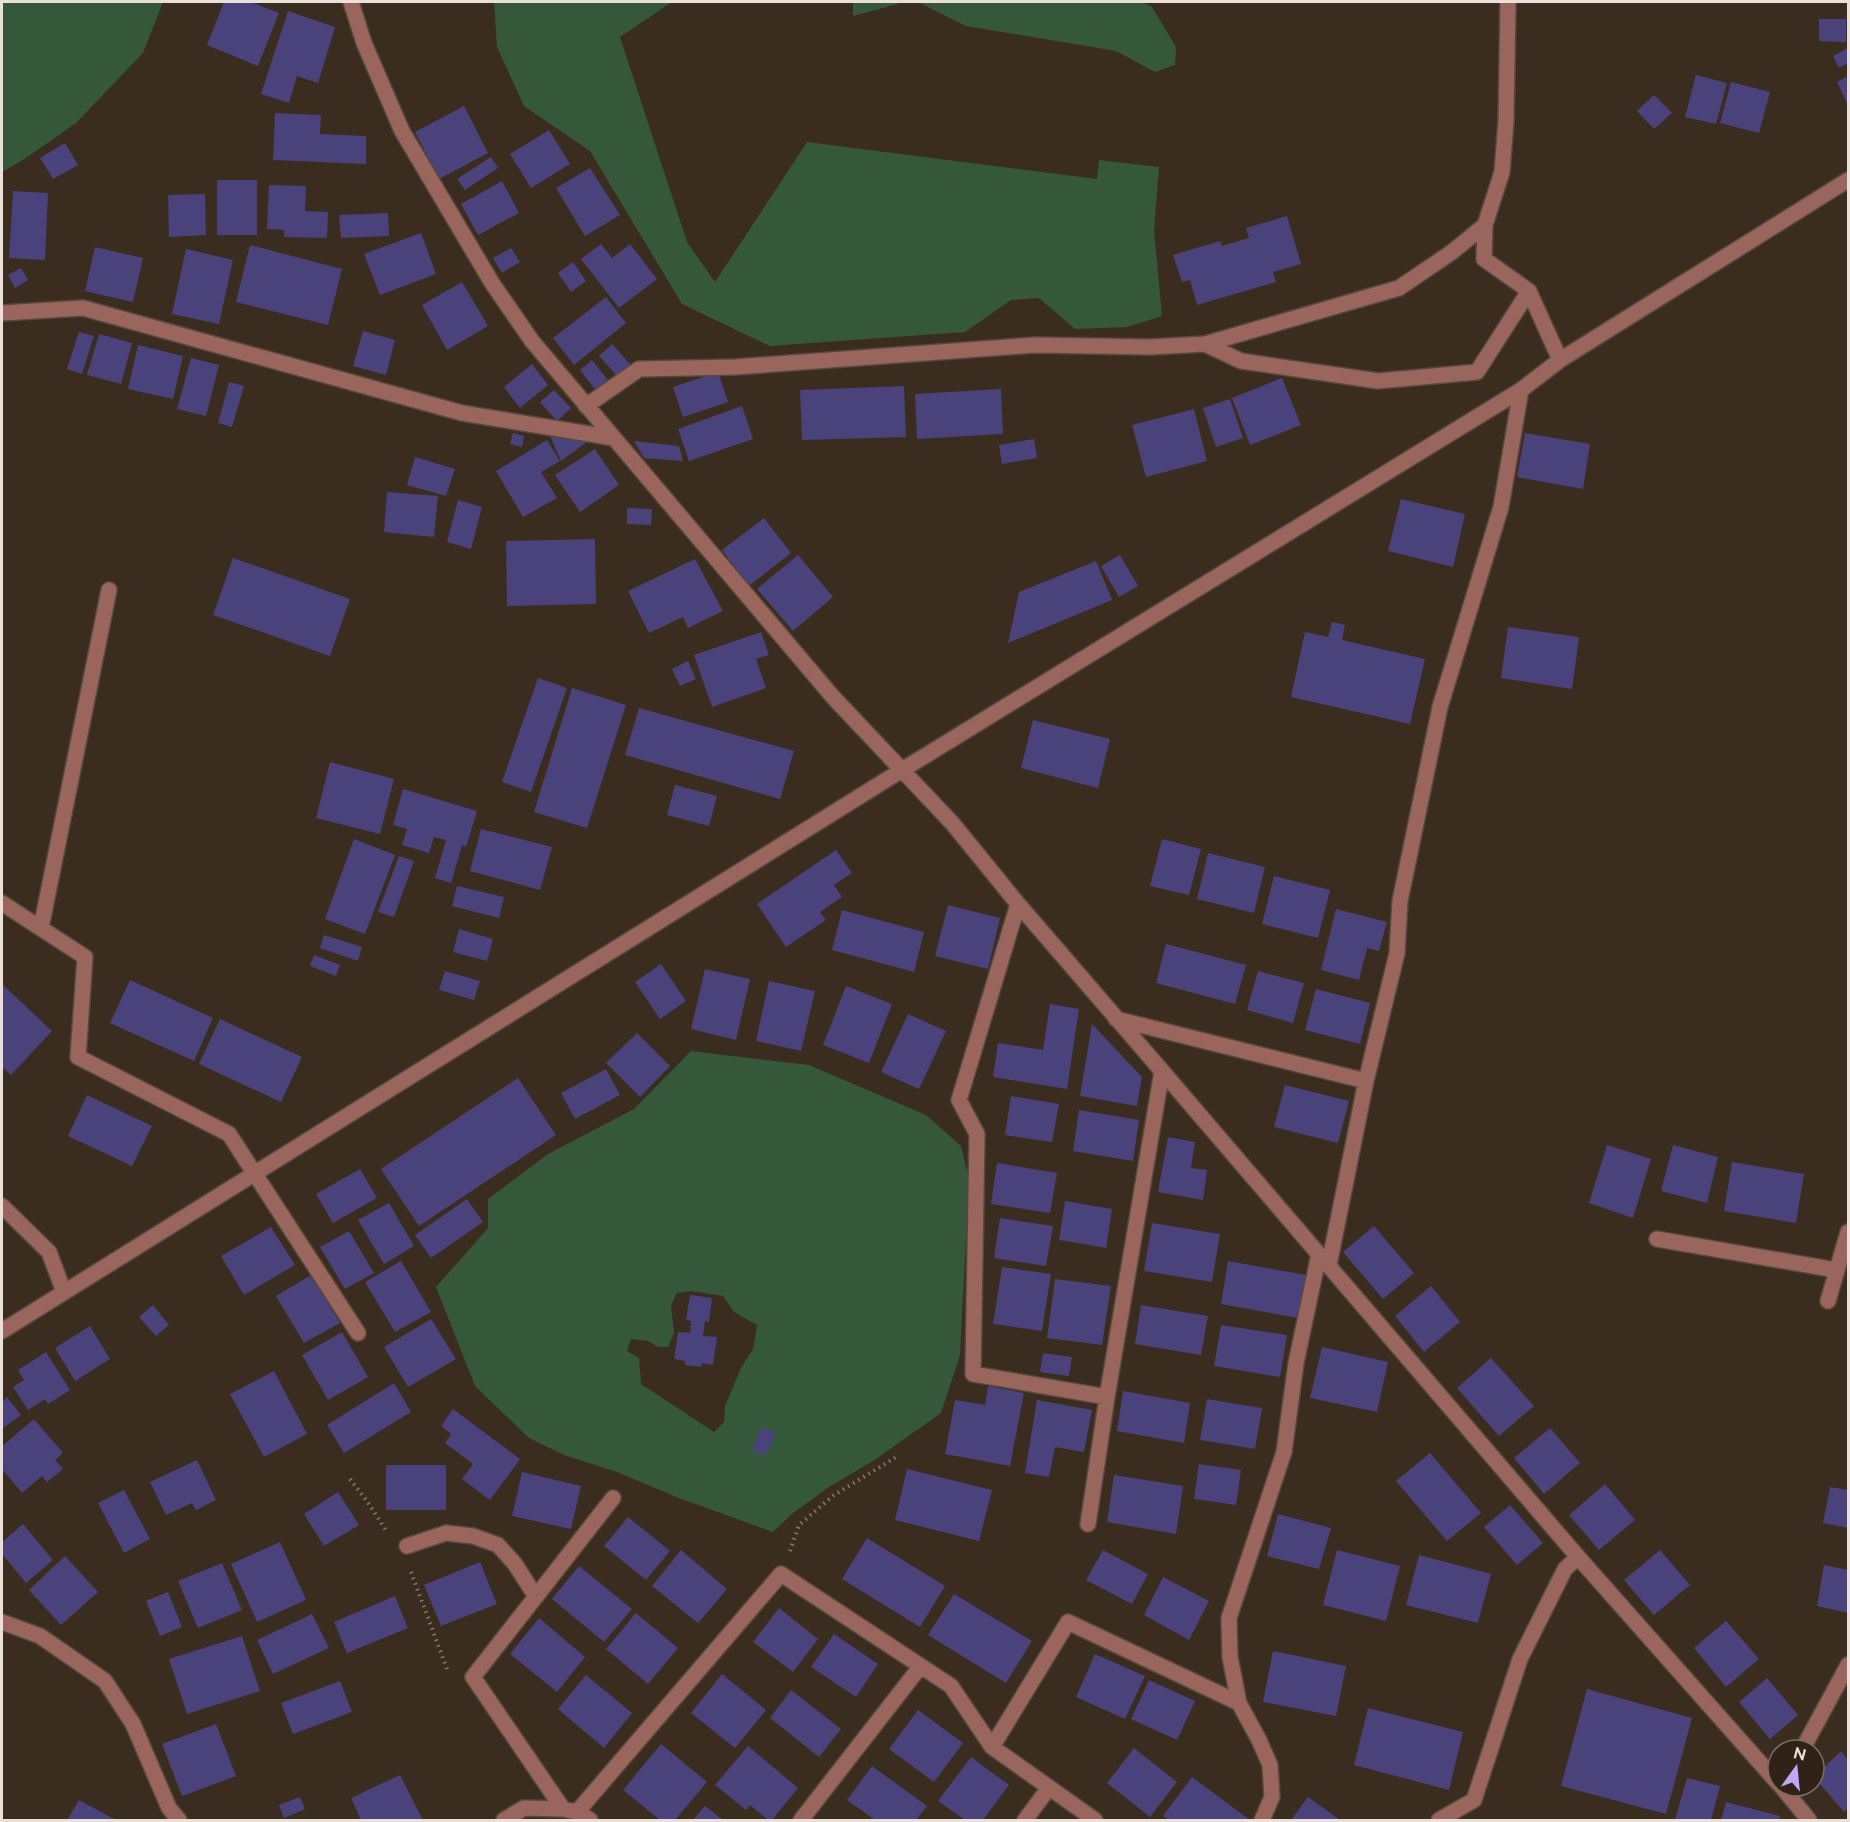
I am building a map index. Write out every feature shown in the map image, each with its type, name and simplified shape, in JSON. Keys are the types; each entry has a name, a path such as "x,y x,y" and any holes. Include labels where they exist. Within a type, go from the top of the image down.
{"street":[{"path":"351,2 364,43 402,131 492,284 532,341 833,697 953,824 1116,1019 1578,1557 1766,1770"},
{"path":"1508,2 1506,121 1502,172 1485,225 1484,259 1529,291 1560,360"},
{"path":"2,1331 902,770 1521,390 1560,360 1848,180"},
{"path":"586,406 639,369 735,367 1035,345 1150,347 1205,344 1399,288 1452,252 1485,225"},
{"path":"1205,344 1241,361 1378,381 1477,372 1529,291"},
{"path":"2,313 83,308 462,413 614,438"},
{"path":"1262,1821 1272,1797 1270,1766 1239,1703 1230,1657 1229,1618 1284,1452 1296,1363 1324,1259 1397,953 1400,901 1440,707 1501,507 1521,390"},
{"path":"41,928 109,591"},
{"path":"2,903 86,957 78,1058 229,1134 358,1333"},
{"path":"1018,904 958,1100 977,1134 973,1374 1107,1397"},
{"path":"1116,1019 1366,1081"},
{"path":"1088,1524 1162,1071"},
{"path":"2,1206 50,1252 64,1292"},
{"path":"1828,1300 1848,1232"},
{"path":"1657,1239 1836,1270"},
{"path":"576,1814 473,1677 613,1498"},
{"path":"407,1546 446,1533 473,1536 498,1545 536,1597"},
{"path":"1439,1821 1474,1800 1520,1659 1565,1569 1578,1557"},
{"path":"576,1814 781,1574 951,1686 992,1747 1095,1821"},
{"path":"2,1622 40,1636 105,1681 133,1724 169,1808 179,1821"},
{"path":"992,1747 1068,1622 1239,1703"},
{"path":"1808,1738 1848,1665"},
{"path":"801,1821 920,1667"},
{"path":"1025,1821 1048,1789"},
{"path":"1790,1798 1809,1821"},
{"path":"504,1821 524,1808 576,1814"}],"path":[{"path":"781,1574 799,1525 834,1495 897,1456"},
{"path":"350,1479 390,1538"},
{"path":"407,1565 447,1670 473,1677"}],"green space":[{"path":"2,2 163,2 143,53 76,123 2,172"},
{"path":"494,2 672,2 620,37 687,242 715,282 807,142 1097,179 1099,160 1159,167 1154,230 1162,316 1127,327 1075,329 1039,298 1011,300 965,332 770,346 682,304 590,151 524,106 497,47"},
{"path":"853,2 905,2 853,16"},
{"path":"918,2 1142,2 1152,7 1176,47 1175,65 1155,72 1116,51 966,26"},
{"path":"691,1051 809,1065 926,1115 961,1146 969,1179 960,1355 941,1413 876,1459 829,1487 793,1513 773,1532 679,1498 617,1472 564,1455 529,1438 475,1386 436,1287 488,1228 488,1199 548,1154 634,1109","holes":["691,1291 723,1296 734,1312 757,1325 753,1349 741,1368 725,1406 724,1422 714,1432 641,1384 639,1358 627,1351 631,1339 648,1341 658,1347 668,1347 674,1333 671,1306 677,1293"]}],"building":[{"path":"224,2 251,2 279,13 258,66 207,45"},
{"path":"288,11 335,27 318,83 297,76 289,103 261,94"},
{"path":"1819,19 1846,19 1846,42 1819,41"},
{"path":"1848,48 1848,63 1839,68 1833,56"},
{"path":"1696,75 1727,83 1716,124 1685,117"},
{"path":"1848,76 1848,105 1837,82"},
{"path":"1731,82 1770,92 1759,133 1720,123"},
{"path":"1654,95 1672,113 1654,129 1637,111"},
{"path":"464,106 488,153 439,179 415,132"},
{"path":"275,113 321,115 320,134 366,136 366,164 273,160"},
{"path":"549,130 570,164 531,188 510,154"},
{"path":"65,143 78,165 53,179 40,158"},
{"path":"491,157 498,168 465,190 457,179"},
{"path":"590,168 620,215 585,236 556,188"},
{"path":"217,180 257,180 257,235 217,235"},
{"path":"502,181 519,213 478,235 461,204"},
{"path":"269,185 306,186 305,211 328,212 327,238 284,237 284,230 267,229"},
{"path":"13,191 48,193 45,260 9,258"},
{"path":"205,194 206,235 169,237 168,195"},
{"path":"388,213 389,236 341,238 339,215"},
{"path":"1287,216 1301,264 1273,272 1276,282 1197,305 1190,280 1182,282 1173,255 1220,241 1222,246 1249,238 1246,228"},
{"path":"421,233 436,274 380,295 364,254"},
{"path":"601,244 612,258 630,244 657,279 619,308 581,259"},
{"path":"250,245 342,269 328,325 236,302"},
{"path":"95,247 143,258 133,302 85,291"},
{"path":"511,248 520,262 502,273 493,258"},
{"path":"186,249 233,260 219,324 172,314"},
{"path":"573,262 586,281 571,292 558,273"},
{"path":"21,268 28,280 15,288 8,275"},
{"path":"462,282 488,326 447,350 422,305"},
{"path":"606,297 626,323 574,365 553,338"},
{"path":"363,331 395,340 386,375 353,366"},
{"path":"79,332 94,336 82,374 67,369"},
{"path":"99,334 132,343 121,384 87,375"},
{"path":"612,344 631,365 618,377 599,356"},
{"path":"138,345 183,356 173,399 128,389"},
{"path":"191,358 219,365 206,416 177,409"},
{"path":"592,360 610,383 597,392 580,370"},
{"path":"532,364 548,385 520,408 504,387"},
{"path":"718,372 728,402 683,417 673,387"},
{"path":"1282,378 1301,425 1250,445 1232,398"},
{"path":"229,382 244,386 232,427 218,423"},
{"path":"904,386 906,437 802,440 800,390"},
{"path":"1001,389 1003,434 917,439 915,394"},
{"path":"554,390 571,408 557,421 540,402"},
{"path":"1230,399 1243,438 1216,447 1203,408"},
{"path":"742,406 753,439 689,461 678,429"},
{"path":"1194,409 1207,461 1146,477 1132,425"},
{"path":"513,433 524,436 522,447 510,444"},
{"path":"1525,433 1590,444 1583,489 1517,477"},
{"path":"550,436 591,439 561,461"},
{"path":"1034,439 1037,458 1002,464 999,445"},
{"path":"547,440 560,461 541,472 557,498 523,517 496,471"},
{"path":"634,441 679,446 683,461 644,458"},
{"path":"595,449 619,485 580,512 555,475"},
{"path":"415,457 455,469 446,496 407,485"},
{"path":"387,492 438,496 434,537 384,532"},
{"path":"1401,499 1465,514 1453,567 1388,551"},
{"path":"458,500 482,507 471,549 447,542"},
{"path":"627,508 652,509 651,525 627,524"},
{"path":"764,518 791,553 749,586 722,550"},
{"path":"595,539 596,604 507,606 506,541"},
{"path":"798,555 833,597 793,631 757,589"},
{"path":"1120,555 1138,586 1119,597 1101,566"},
{"path":"233,558 350,599 330,656 213,615"},
{"path":"695,559 723,611 688,628 683,617 649,633 628,591"},
{"path":"1096,561 1112,600 1008,643 1019,592"},
{"path":"1332,622 1345,625 1342,640 1425,659 1410,724 1291,697 1305,632 1328,637"},
{"path":"1508,627 1579,637 1572,689 1501,678"},
{"path":"761,632 769,655 756,659 766,688 712,707 694,655"},
{"path":"688,661 696,679 680,686 672,669"},
{"path":"538,678 567,688 531,792 502,782"},
{"path":"572,688 626,705 587,828 534,812"},
{"path":"639,708 794,751 780,799 625,755"},
{"path":"1033,720 1110,739 1098,788 1021,768"},
{"path":"330,762 394,779 380,834 316,818"},
{"path":"675,785 717,796 709,826 667,815"},
{"path":"403,789 477,811 466,847 462,845 451,883 435,878 446,840 434,837 429,853 402,845 407,829 393,825"},
{"path":"481,829 552,847 540,890 470,871"},
{"path":"354,839 395,855 365,934 325,919"},
{"path":"1162,839 1201,849 1189,895 1150,886"},
{"path":"836,850 852,873 834,885 842,897 820,912 826,920 786,947 757,904"},
{"path":"1208,853 1265,867 1254,913 1197,899"},
{"path":"399,856 414,861 394,917 378,912"},
{"path":"1274,876 1330,890 1318,938 1262,924"},
{"path":"457,886 504,897 499,918 452,906"},
{"path":"948,905 1000,918 988,969 935,956"},
{"path":"1336,909 1387,922 1379,951 1367,948 1359,980 1321,970"},
{"path":"842,910 924,932 914,972 832,950"},
{"path":"459,929 493,939 487,961 453,952"},
{"path":"324,935 362,947 358,961 320,948"},
{"path":"1166,944 1246,965 1235,1004 1156,983"},
{"path":"314,955 340,965 336,976 310,966"},
{"path":"661,964 686,1001 660,1019 635,982"},
{"path":"705,969 750,979 736,1040 691,1029"},
{"path":"445,971 480,981 474,1000 439,990"},
{"path":"1258,971 1304,983 1293,1023 1247,1010"},
{"path":"130,980 213,1018 194,1061 110,1023"},
{"path":"769,981 815,991 801,1051 756,1041"},
{"path":"2,984 52,1031 11,1075 2,1067"},
{"path":"846,986 892,1004 869,1063 823,1045"},
{"path":"1316,989 1370,1003 1360,1044 1305,1030"},
{"path":"1050,1004 1079,1009 1067,1089 993,1077 998,1043 1043,1050"},
{"path":"908,1014 946,1031 919,1089 881,1072"},
{"path":"220,1019 302,1057 281,1102 199,1064"},
{"path":"1092,1024 1142,1077 1137,1106 1080,1096"},
{"path":"637,1033 670,1066 640,1097 606,1063"},
{"path":"606,1069 620,1095 575,1119 561,1093"},
{"path":"518,1078 556,1135 419,1226 381,1169"},
{"path":"1285,1085 1349,1101 1338,1143 1274,1127"},
{"path":"87,1095 152,1126 132,1166 68,1136"},
{"path":"1011,1096 1059,1104 1052,1142 1005,1135"},
{"path":"1079,1110 1139,1120 1133,1161 1073,1151"},
{"path":"1168,1137 1195,1142 1191,1168 1207,1170 1203,1200 1158,1192"},
{"path":"1607,1145 1651,1159 1633,1218 1589,1203"},
{"path":"1673,1145 1718,1157 1707,1203 1661,1191"},
{"path":"1732,1162 1804,1174 1796,1223 1724,1211"},
{"path":"997,1163 1057,1173 1050,1213 991,1204"},
{"path":"360,1169 377,1198 333,1223 316,1194"},
{"path":"467,1199 483,1222 431,1258 415,1235"},
{"path":"1065,1201 1112,1209 1106,1248 1059,1240"},
{"path":"389,1203 414,1246 384,1264 358,1220"},
{"path":"1000,1218 1053,1226 1046,1266 994,1258"},
{"path":"1152,1223 1220,1234 1212,1282 1144,1271"},
{"path":"1374,1226 1414,1273 1383,1299 1343,1252"},
{"path":"271,1227 295,1265 244,1295 221,1256"},
{"path":"349,1231 374,1273 345,1289 320,1247"},
{"path":"401,1261 431,1312 395,1332 365,1282"},
{"path":"1228,1261 1306,1275 1298,1318 1221,1304"},
{"path":"1002,1267 1051,1274 1042,1331 993,1324"},
{"path":"311,1275 340,1323 304,1343 276,1296"},
{"path":"1055,1279 1111,1286 1102,1345 1047,1338"},
{"path":"1431,1286 1460,1322 1424,1352 1395,1316"},
{"path":"690,1295 712,1298 709,1322 705,1321 703,1336 717,1337 713,1365 702,1363 701,1367 685,1365 685,1361 674,1359 678,1332 690,1333 691,1321 686,1320"},
{"path":"153,1305 169,1325 156,1336 139,1317"},
{"path":"1141,1305 1208,1316 1201,1355 1135,1344"},
{"path":"431,1319 456,1359 408,1387 384,1347"},
{"path":"1221,1325 1287,1335 1280,1377 1214,1366"},
{"path":"90,1326 110,1359 75,1381 55,1348"},
{"path":"342,1332 368,1377 328,1400 302,1355"},
{"path":"1322,1347 1388,1362 1377,1412 1310,1398"},
{"path":"46,1352 70,1390 48,1404 45,1399 28,1410 13,1387 24,1380 18,1370"},
{"path":"1043,1353 1072,1357 1069,1376 1040,1372"},
{"path":"1491,1358 1534,1406 1499,1436 1457,1388"},
{"path":"274,1371 307,1434 264,1457 230,1394"},
{"path":"394,1383 411,1412 344,1453 327,1425"},
{"path":"988,1386 1024,1393 1010,1466 945,1454 955,1400 985,1405"},
{"path":"1123,1391 1190,1403 1184,1443 1117,1431"},
{"path":"7,1397 21,1415 2,1429 2,1402"},
{"path":"1207,1399 1262,1408 1255,1449 1200,1440"},
{"path":"1037,1400 1092,1410 1084,1452 1055,1447 1049,1477 1025,1473"},
{"path":"453,1409 520,1459 490,1500 462,1479 473,1464 445,1443 451,1434 441,1426"},
{"path":"34,1419 63,1453 55,1460 63,1469 47,1482 42,1476 22,1493 2,1469 2,1446"},
{"path":"761,1427 776,1433 766,1455 752,1450"},
{"path":"1550,1428 1580,1463 1544,1494 1514,1458"},
{"path":"1430,1453 1481,1513 1447,1541 1396,1481"},
{"path":"197,1460 216,1500 196,1510 192,1503 166,1515 150,1482"},
{"path":"1199,1464 1241,1470 1236,1505 1194,1499"},
{"path":"386,1465 446,1465 446,1510 386,1510"},
{"path":"907,1469 992,1490 979,1541 895,1520"},
{"path":"522,1472 581,1486 571,1529 512,1516"},
{"path":"1114,1475 1183,1486 1176,1534 1107,1522"},
{"path":"1605,1484 1635,1520 1599,1550 1569,1515"},
{"path":"1830,1487 1848,1490 1848,1528 1823,1523"},
{"path":"124,1490 150,1539 124,1553 98,1503"},
{"path":"338,1492 359,1525 324,1546 304,1514"},
{"path":"1510,1505 1543,1543 1517,1565 1484,1527"},
{"path":"1278,1514 1331,1528 1319,1569 1267,1556"},
{"path":"628,1517 670,1551 646,1580 604,1546"},
{"path":"23,1524 53,1560 26,1583 2,1554 2,1542"},
{"path":"867,1538 945,1586 920,1627 842,1579"},
{"path":"280,1542 306,1600 257,1622 231,1564"},
{"path":"681,1550 727,1589 698,1623 652,1586"},
{"path":"1103,1550 1148,1574 1132,1604 1086,1580"},
{"path":"1337,1550 1400,1566 1386,1621 1323,1605"},
{"path":"1660,1550 1690,1585 1654,1615 1624,1580"},
{"path":"1419,1555 1491,1574 1478,1623 1406,1605"},
{"path":"65,1556 98,1592 61,1625 29,1590"},
{"path":"480,1562 497,1604 441,1626 424,1585"},
{"path":"222,1563 242,1610 198,1628 178,1581"},
{"path":"1824,1565 1848,1570 1848,1613 1817,1606"},
{"path":"579,1566 632,1609 604,1642 552,1599"},
{"path":"1163,1577 1209,1601 1189,1640 1144,1615"},
{"path":"168,1592 182,1627 160,1636 146,1601"},
{"path":"954,1594 1032,1641 1006,1683 928,1635"},
{"path":"395,1596 408,1628 347,1653 334,1622"},
{"path":"779,1608 818,1639 793,1672 753,1642"},
{"path":"636,1613 678,1648 648,1684 606,1649"},
{"path":"312,1614 329,1648 273,1674 257,1640"},
{"path":"539,1618 585,1657 557,1692 510,1654"},
{"path":"1726,1621 1759,1659 1726,1687 1694,1648"},
{"path":"834,1634 878,1664 856,1697 811,1667"},
{"path":"242,1636 260,1691 187,1714 169,1659"},
{"path":"1273,1651 1346,1666 1336,1716 1263,1702"},
{"path":"1095,1654 1145,1676 1125,1719 1076,1697"},
{"path":"722,1674 766,1710 735,1748 691,1713"},
{"path":"586,1675 632,1713 604,1748 558,1709"},
{"path":"1767,1678 1798,1715 1769,1738 1739,1702"},
{"path":"1149,1680 1195,1701 1177,1740 1131,1719"},
{"path":"340,1681 352,1712 293,1734 281,1703"},
{"path":"1587,1689 1692,1718 1666,1814 1561,1786"},
{"path":"791,1690 841,1729 819,1757 770,1718"},
{"path":"1368,1708 1463,1732 1449,1790 1354,1765"},
{"path":"918,1710 963,1743 934,1782 889,1749"},
{"path":"216,1724 236,1776 182,1796 162,1744"},
{"path":"661,1744 707,1782 675,1820 660,1820 623,1790"},
{"path":"748,1746 798,1788 772,1820 768,1820 750,1805 746,1810 715,1785"},
{"path":"1134,1748 1177,1782 1150,1817 1107,1783"},
{"path":"1841,1751 1848,1760 1848,1808 1844,1812 1826,1791 1826,1765"},
{"path":"971,1757 1009,1785 983,1820 965,1820 938,1801"},
{"path":"872,1766 927,1806 916,1820 875,1820 847,1800"},
{"path":"400,1775 423,1820 361,1820 351,1798"},
{"path":"1192,1777 1250,1820 1169,1820 1163,1816"},
{"path":"1687,1778 1720,1786 1711,1820 1675,1820"},
{"path":"300,1797 305,1809 284,1818 279,1805"},
{"path":"1308,1797 1340,1820 1291,1820"},
{"path":"79,1800 116,1820 67,1820"},
{"path":"1726,1802 1780,1816 1779,1820 1721,1820"},
{"path":"705,1806 723,1820 693,1820"}]}
